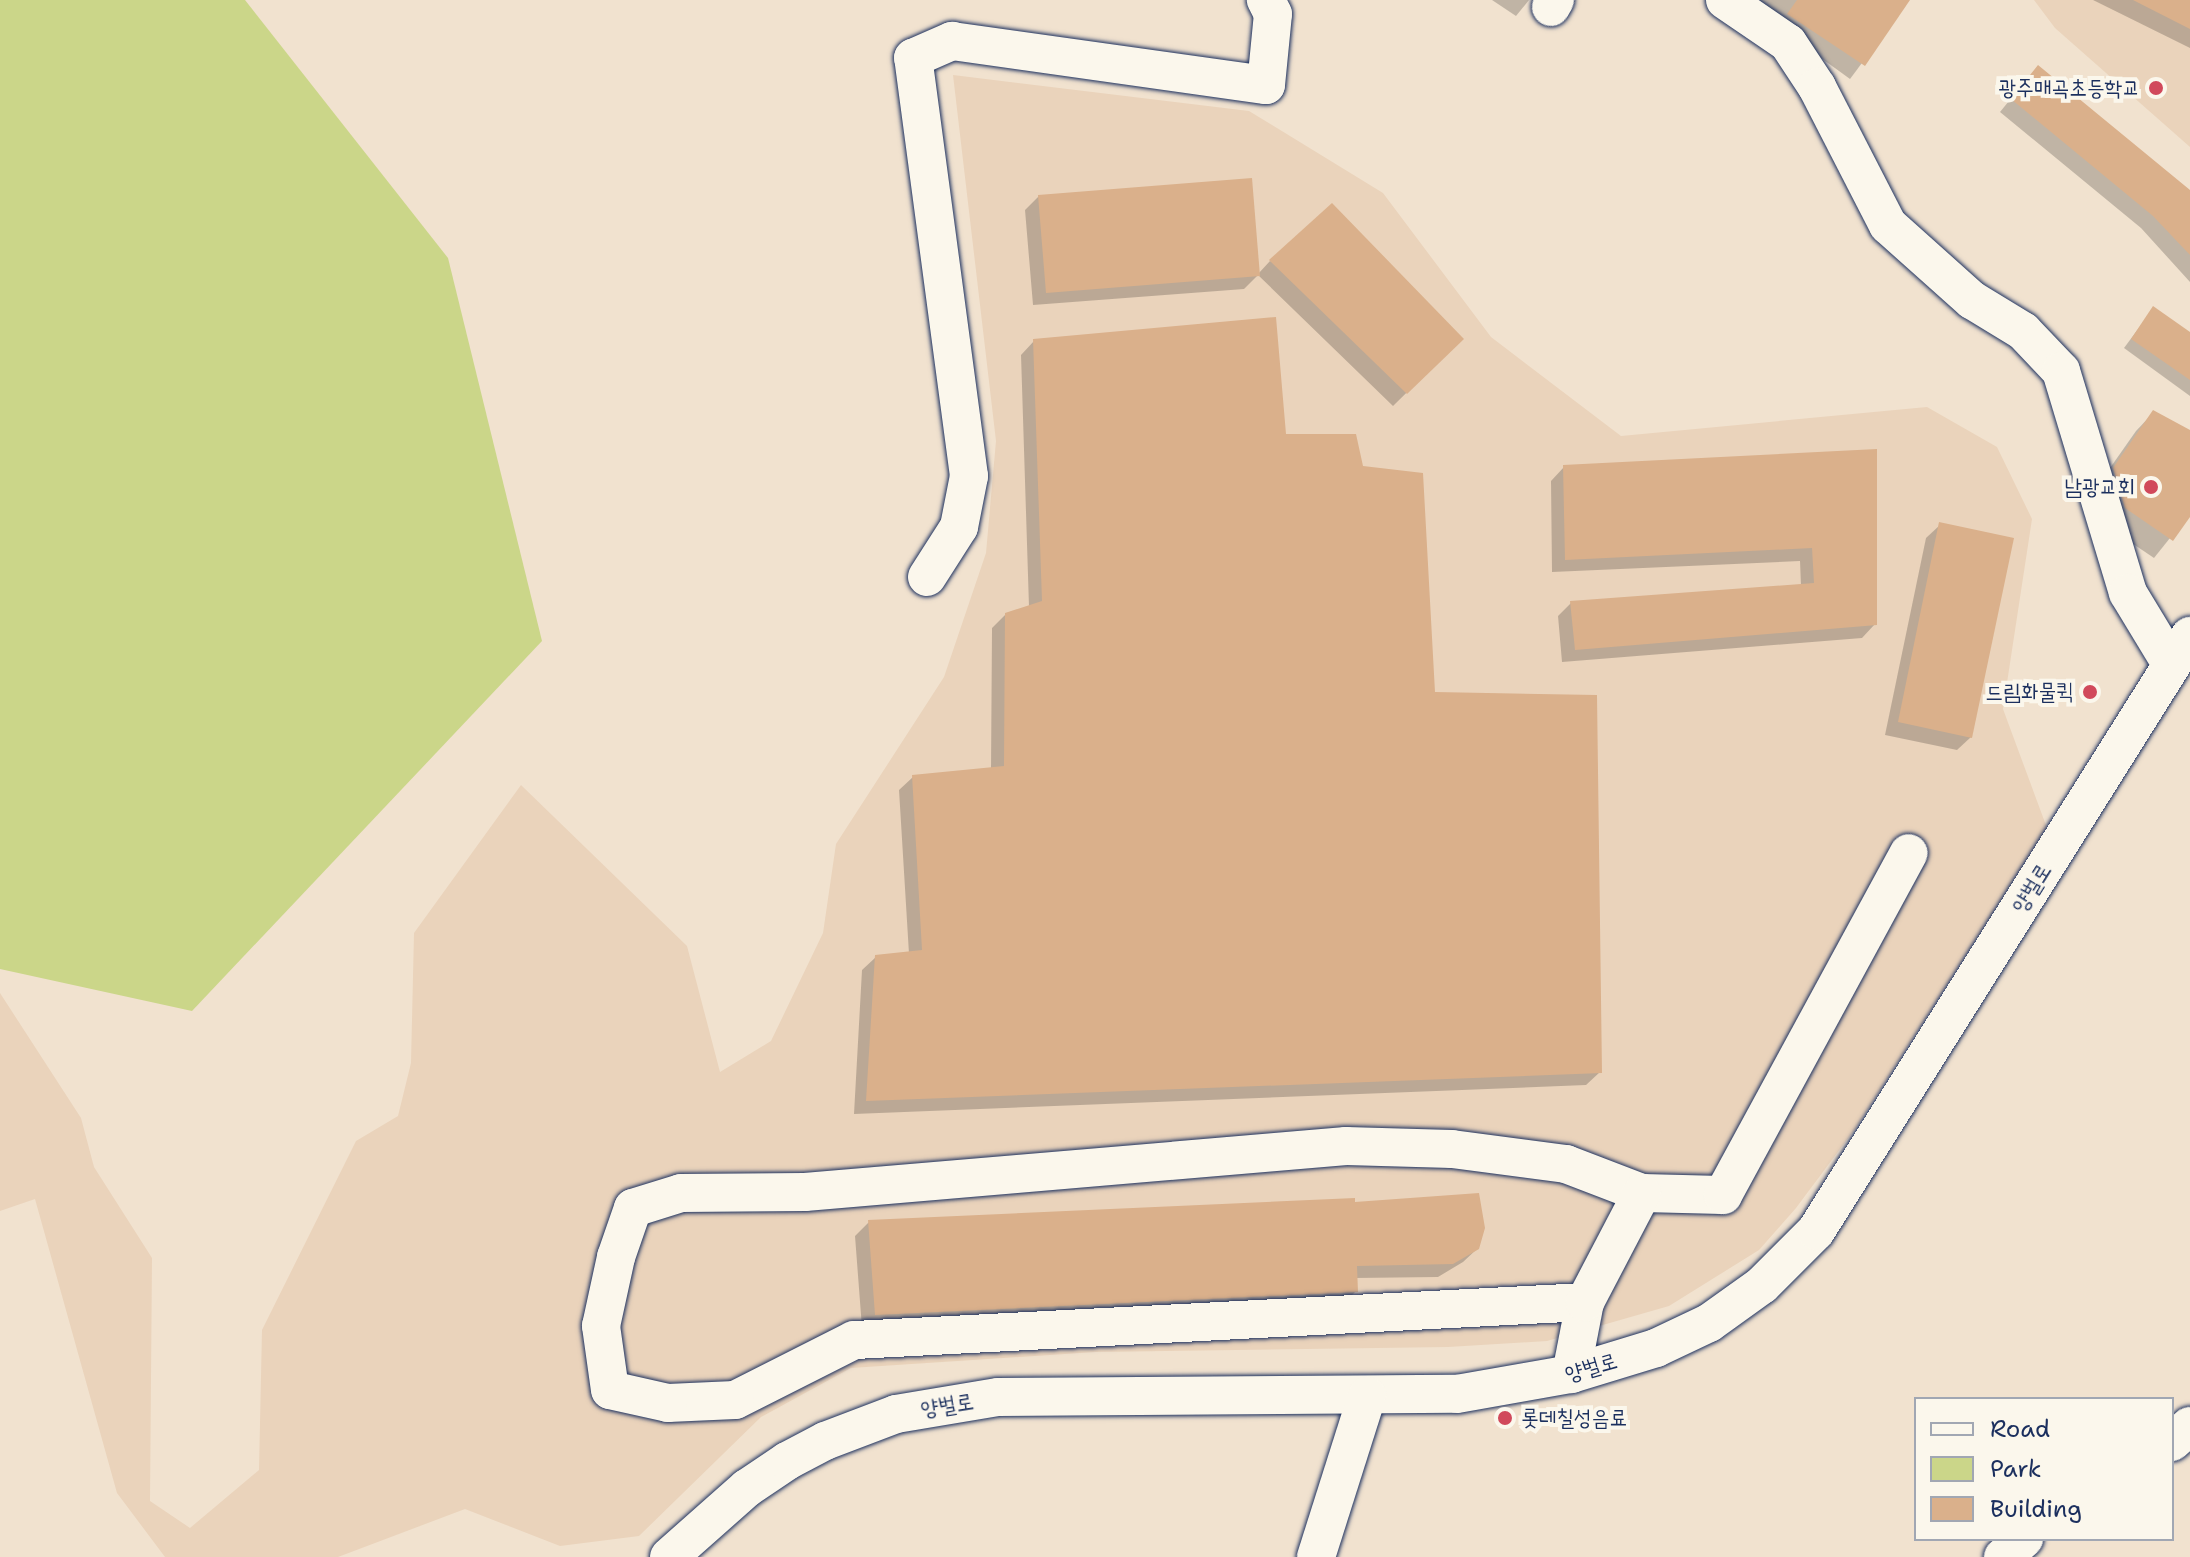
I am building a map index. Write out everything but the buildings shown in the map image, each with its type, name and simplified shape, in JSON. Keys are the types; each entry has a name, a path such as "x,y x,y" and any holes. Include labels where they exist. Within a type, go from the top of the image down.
{"street":[{"path":"927,577 959,527 969,476 913,58 952,41 1266,85 1273,14 1266,0"},
{"path":"1725,0 1788,43 1817,87 1888,225 1972,300 2023,331 2061,371 2128,593 2180,650"},
{"name":"양벌로","path":"669,1557 747,1488 787,1461 837,1436 896,1414 998,1397 1457,1394 1571,1374 1656,1348 1709,1323 1762,1285 1816,1231 2180,650"},
{"path":"1585,1302 854,1340 735,1400 668,1403 610,1390 601,1326 616,1257 633,1208 681,1193 805,1192 1346,1146 1452,1149 1566,1164 1642,1193 1723,1195 1909,853"},
{"path":"1571,1374 1585,1302 1642,1193"},
{"path":"1316,1557 1367,1396"},
{"path":"2174,1440 2190,1426"},
{"path":"2003,1557 2022,1541"}],"shaded area":[{"name":"광주매곡초등학교","path":"2034,0 2190,0 2190,147 2055,28"},
{"path":"953,75 1249,111 1383,193 1491,337 1621,436 1927,407 1997,447 2032,519 2003,709 2047,828 1855,1129 1796,1208 1759,1250 1669,1306 1547,1341 1448,1347 1095,1352 851,1368 761,1417 639,1536 560,1546 465,1509 338,1557 165,1557 117,1493 35,1199 0,1211 0,993 81,1118 94,1167 152,1258 150,1501 190,1528 259,1470 262,1330 356,1141 398,1116 411,1063 414,933 521,785 687,946 720,1072 771,1041 823,933 836,844 944,677 986,553 996,441"}],"green space":[{"path":"0,0 245,0 448,258 542,641 192,1011 0,969"}],"place":[{"name":"광주매곡초등학교","path":"2156,88"},
{"name":"남광교회","path":"2151,487"},
{"name":"드림화물퀵","path":"2090,692"},
{"name":"롯데칠성음료","path":"1505,1418"}]}
